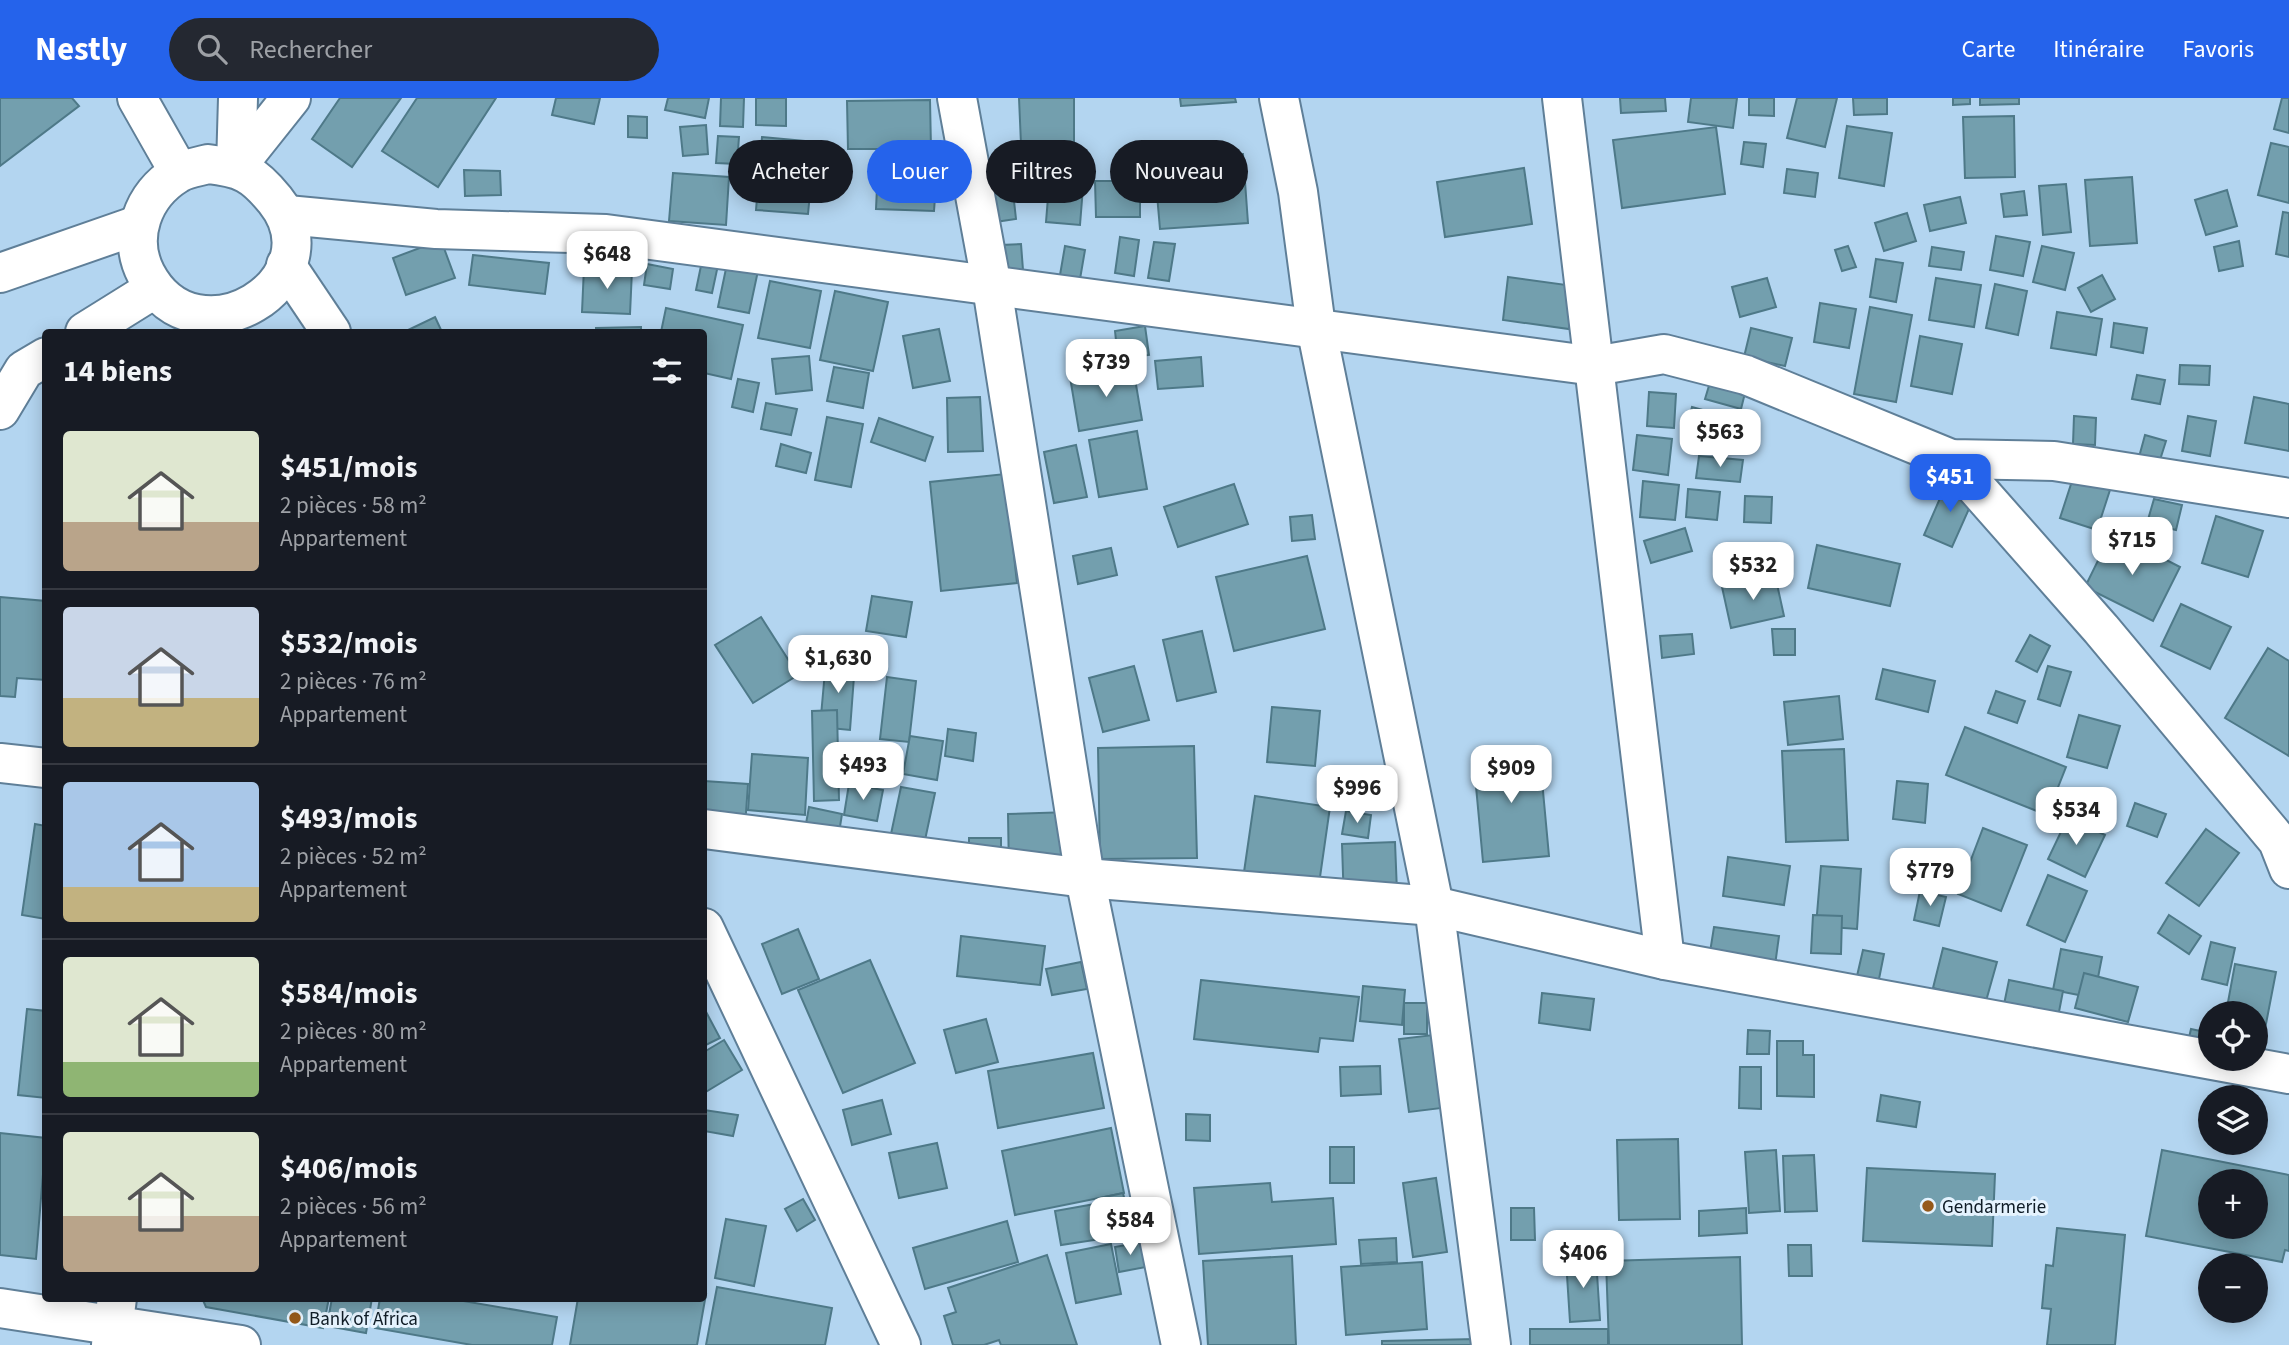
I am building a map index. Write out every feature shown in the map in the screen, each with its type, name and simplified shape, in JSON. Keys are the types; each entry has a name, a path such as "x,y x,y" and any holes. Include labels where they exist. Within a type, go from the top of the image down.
{"street":[{"path":"137,98 179,172"},
{"path":"236,167 238,98"},
{"path":"236,167 291,98"},
{"path":"957,98 992,287 1085,878 1181,1345"},
{"path":"1279,98 1298,192 1316,327 1434,906 1491,1345"},
{"path":"1562,98 1665,960"},
{"path":"208,164 236,167 258,179 287,215 293,240 286,265 272,289 250,308 221,324 185,312 154,289 139,259 138,225 153,193 179,172 208,164"},
{"path":"287,215 436,229 606,233 1595,366 1664,354 1745,375 1951,459 2054,461 2289,498"},
{"path":"0,273 138,225"},
{"path":"286,265 329,329"},
{"path":"90,329 154,289"},
{"path":"0,410 24,370 42,359"},
{"path":"1951,459 2101,629 2278,841 2289,869"},
{"path":"0,763 42,768"},
{"path":"707,829 1085,878 1434,906 1665,960 2289,1074"},
{"path":"707,934 901,1345"},
{"path":"0,1308 113,1322 241,1345"}],"building":[{"path":"0,98 72,98 79,106 0,166"},
{"path":"340,98 401,98 352,167 312,139"},
{"path":"417,98 496,98 438,187 382,151"},
{"path":"556,98 600,98 594,124 552,115"},
{"path":"668,98 709,98 705,118 665,110"},
{"path":"721,98 744,98 743,127 720,126"},
{"path":"756,98 786,98 786,126 756,125"},
{"path":"1019,98 1074,98 1074,140 1021,140"},
{"path":"1180,98 1235,98 1236,102 1181,106"},
{"path":"1620,98 1665,98 1666,111 1621,113"},
{"path":"1691,98 1737,98 1733,128 1688,122"},
{"path":"1749,98 1774,98 1774,116 1749,115"},
{"path":"1797,98 1837,98 1825,147 1787,138"},
{"path":"1853,98 1887,98 1887,114 1854,115"},
{"path":"1953,98 1970,98 1970,104 1953,105"},
{"path":"1980,98 2019,98 2019,104 1980,105"},
{"path":"2282,98 2289,98 2289,133 2274,129"},
{"path":"930,100 931,140 867,140 867,149 853,149 853,140 848,140 847,101"},
{"path":"628,116 647,117 647,138 628,137"},
{"path":"2014,116 2015,177 1965,178 1963,117"},
{"path":"706,125 708,154 683,156 680,127"},
{"path":"1847,126 1892,133 1884,186 1839,178"},
{"path":"1716,127 1725,194 1622,208 1613,140"},
{"path":"718,136 739,137 739,140 728,140 728,164 716,163"},
{"path":"762,137 794,140 762,140"},
{"path":"1744,142 1766,144 1763,167 1741,164"},
{"path":"2271,143 2289,147 2289,203 2258,195"},
{"path":"1524,168 1532,224 1445,237 1437,182"},
{"path":"1787,169 1818,173 1815,197 1784,193"},
{"path":"464,170 500,171 501,195 465,196"},
{"path":"673,173 728,177 726,225 669,221"},
{"path":"2132,177 2137,243 2090,246 2085,180"},
{"path":"1096,181 1110,181 1110,203 1140,203 1140,217 1096,217"},
{"path":"2066,184 2071,232 2043,235 2039,186"},
{"path":"2227,190 2237,226 2206,235 2195,200"},
{"path":"2024,191 2027,215 2004,217 2001,194"},
{"path":"1960,197 1966,223 1930,231 1924,205"},
{"path":"757,203 809,203 808,214 756,210"},
{"path":"876,203 935,203 934,211 876,209"},
{"path":"992,203 1014,203 1016,219 995,222"},
{"path":"1048,203 1082,203 1080,225 1046,222"},
{"path":"1158,203 1247,203 1248,223 1160,229"},
{"path":"2283,212 2289,213 2289,257 2276,254"},
{"path":"1907,213 1916,241 1884,251 1875,223"},
{"path":"1996,236 2030,242 2023,276 1990,270"},
{"path":"1120,237 1139,240 1134,276 1115,273"},
{"path":"441,240 455,278 406,295 393,258"},
{"path":"2239,241 2243,266 2219,271 2214,247"},
{"path":"1154,242 1175,244 1169,281 1148,278"},
{"path":"1021,244 1023,270 1002,271 1001,245"},
{"path":"1065,246 1085,250 1080,279 1060,275"},
{"path":"1848,246 1856,267 1842,271 1835,250"},
{"path":"2042,246 2074,253 2065,290 2033,282"},
{"path":"1932,247 1964,252 1961,270 1929,266"},
{"path":"473,255 549,263 545,294 469,285"},
{"path":"728,259 759,266 749,313 718,307"},
{"path":"1876,259 1903,263 1896,302 1870,297"},
{"path":"702,261 718,265 712,293 696,290"},
{"path":"647,264 673,269 670,289 644,285"},
{"path":"584,267 632,270 630,314 582,312"},
{"path":"2102,275 2115,299 2091,312 2078,288"},
{"path":"1508,277 1574,286 1569,329 1503,320"},
{"path":"1767,278 1776,307 1740,317 1732,287"},
{"path":"1936,278 1981,285 1974,327 1929,320"},
{"path":"770,281 821,291 810,348 758,338"},
{"path":"1995,284 2027,291 2018,335 1986,328"},
{"path":"835,291 888,302 873,371 820,360"},
{"path":"1820,303 1856,309 1849,348 1814,342"},
{"path":"1870,307 1912,315 1896,402 1854,394"},
{"path":"666,308 743,325 731,379 707,374 707,329 662,329"},
{"path":"2057,312 2102,319 2096,355 2051,348"},
{"path":"435,317 441,329 410,329"},
{"path":"2114,323 2147,328 2143,353 2111,347"},
{"path":"1145,326 1149,355 1118,359 1115,331"},
{"path":"641,327 641,329 596,329"},
{"path":"1751,328 1792,338 1785,366 1744,357"},
{"path":"939,329 950,381 913,388 903,336"},
{"path":"1920,336 1962,344 1952,394 1911,386"},
{"path":"809,356 812,390 776,394 772,359"},
{"path":"1201,357 1203,386 1158,389 1155,361"},
{"path":"2180,365 2210,366 2209,385 2179,384"},
{"path":"834,367 869,373 863,408 827,401"},
{"path":"1133,367 1142,420 1079,431 1070,377"},
{"path":"2137,375 2165,380 2160,404 2132,399"},
{"path":"738,379 759,383 753,412 732,407"},
{"path":"1711,379 1746,389 1741,409 1705,399"},
{"path":"1649,392 1676,394 1674,428 1647,426"},
{"path":"980,397 983,451 948,452 947,398"},
{"path":"2254,397 2289,404 2289,451 2245,443"},
{"path":"766,403 797,409 791,435 761,429"},
{"path":"1692,407 1738,420 1730,450 1684,437"},
{"path":"2074,416 2096,418 2095,445 2073,444"},
{"path":"2188,416 2216,421 2210,456 2182,451"},
{"path":"827,417 863,424 851,487 815,480"},
{"path":"879,418 933,437 925,461 871,442"},
{"path":"1137,431 1147,489 1099,497 1089,440"},
{"path":"1637,435 1672,439 1668,475 1633,470"},
{"path":"2145,435 2166,441 2159,463 2139,457"},
{"path":"781,444 811,453 806,473 776,466"},
{"path":"1076,445 1087,497 1054,503 1044,452"},
{"path":"1699,456 1743,460 1740,482 1696,478"},
{"path":"1005,474 1017,583 941,591 930,482"},
{"path":"2073,478 2110,490 2097,530 2060,518"},
{"path":"1948,480 1976,493 1952,547 1924,535"},
{"path":"1643,481 1679,485 1675,520 1640,517"},
{"path":"1234,484 1248,524 1178,547 1164,507"},
{"path":"1688,489 1720,492 1717,520 1686,517"},
{"path":"1745,496 1772,497 1771,523 1744,522"},
{"path":"2154,499 2182,505 2176,530 2147,523"},
{"path":"1312,515 1315,539 1292,541 1290,517"},
{"path":"2216,516 2263,531 2248,577 2202,563"},
{"path":"1685,528 1692,551 1651,563 1644,541"},
{"path":"2112,532 2180,567 2153,621 2085,587"},
{"path":"1817,545 1900,564 1890,606 1808,588"},
{"path":"1111,548 1117,575 1078,584 1073,556"},
{"path":"1307,556 1325,629 1234,651 1216,577"},
{"path":"1775,575 1784,616 1731,628 1722,587"},
{"path":"872,596 912,602 906,637 866,631"},
{"path":"0,597 42,601 42,680 17,678 15,697 0,696"},
{"path":"2181,604 2231,627 2210,669 2161,646"},
{"path":"761,617 798,675 753,703 715,645"},
{"path":"1772,629 1795,629 1795,655 1774,655"},
{"path":"1202,631 1216,692 1177,701 1163,640"},
{"path":"1692,634 1694,654 1662,658 1660,636"},
{"path":"2030,635 2050,646 2037,672 2016,661"},
{"path":"2268,648 2289,661 2289,756 2225,718"},
{"path":"826,660 855,663 850,730 820,727"},
{"path":"1134,666 1149,720 1103,732 1089,678"},
{"path":"2048,666 2071,672 2060,706 2038,699"},
{"path":"1883,669 1935,681 1928,712 1876,699"},
{"path":"887,677 916,681 909,742 880,739"},
{"path":"1996,691 2025,701 2017,723 1988,713"},
{"path":"1839,696 1843,739 1788,745 1784,702"},
{"path":"1272,707 1320,711 1315,766 1267,762"},
{"path":"837,710 839,800 814,801 812,711"},
{"path":"2079,715 2120,726 2107,768 2067,757"},
{"path":"1965,727 2066,767 2047,815 1946,775"},
{"path":"948,729 976,733 973,761 945,756"},
{"path":"910,736 943,741 937,780 903,774"},
{"path":"1194,746 1197,858 1100,859 1098,748"},
{"path":"1539,748 1549,856 1483,862 1473,754"},
{"path":"1844,749 1848,840 1786,842 1782,751"},
{"path":"752,754 808,758 805,815 748,810"},
{"path":"707,781 748,784 744,841 707,837"},
{"path":"1897,781 1928,784 1925,823 1893,819"},
{"path":"849,784 883,790 877,821 844,815"},
{"path":"901,787 935,793 925,840 891,834"},
{"path":"1255,796 1330,807 1319,884 1244,872"},
{"path":"2135,803 2166,814 2157,837 2127,826"},
{"path":"809,807 842,814 836,852 802,846"},
{"path":"1346,811 1371,815 1368,838 1342,834"},
{"path":"1070,812 1072,871 1009,873 1008,814"},
{"path":"2068,817 2105,835 2085,877 2048,859"},
{"path":"35,824 42,825 42,918 22,915"},
{"path":"1983,828 2027,845 2001,911 1958,894"},
{"path":"2206,829 2239,853 2199,906 2166,883"},
{"path":"969,838 1001,838 1001,870 969,871"},
{"path":"1395,842 1397,892 1344,904 1342,844"},
{"path":"1728,857 1790,866 1784,905 1723,896"},
{"path":"1821,866 1861,869 1857,929 1816,926"},
{"path":"2048,875 2087,891 2065,942 2027,925"},
{"path":"1920,891 1946,897 1939,926 1914,920"},
{"path":"1813,915 1842,916 1841,954 1811,953"},
{"path":"2169,915 2201,936 2189,954 2158,933"},
{"path":"1714,927 1779,936 1773,980 1707,971"},
{"path":"798,929 819,979 782,994 762,944"},
{"path":"961,936 1045,946 1040,985 957,976"},
{"path":"2211,942 2235,948 2227,985 2202,979"},
{"path":"1943,948 1997,962 1986,1001 1933,988"},
{"path":"2061,949 2102,957 2094,998 2053,990"},
{"path":"1863,950 1884,954 1876,994 1854,989"},
{"path":"870,960 915,1063 843,1093 798,990"},
{"path":"1081,962 1087,989 1052,995 1046,969"},
{"path":"2235,964 2276,972 2268,1013 2268,1001 2228,1001"},
{"path":"2084,973 2138,987 2128,1022 2075,1008"},
{"path":"1201,980 1359,997 1353,1041 1320,1038 1318,1052 1194,1039"},
{"path":"2009,980 2063,991 2058,1017 2000,1024"},
{"path":"1363,986 1405,990 1402,1025 1360,1021"},
{"path":"1542,993 1594,999 1590,1030 1539,1023"},
{"path":"1404,1003 1427,1003 1427,1034 1404,1034"},
{"path":"27,1009 42,1011 42,1098 18,1095"},
{"path":"707,1014 720,1038 707,1044"},
{"path":"986,1019 998,1062 956,1073 944,1030"},
{"path":"2191,1029 2198,1030 2198,1057 2185,1055"},
{"path":"1748,1030 1770,1031 1769,1054 1747,1054"},
{"path":"1433,1035 1442,1108 1409,1112 1399,1039"},
{"path":"724,1040 742,1070 707,1091 707,1050"},
{"path":"1777,1041 1803,1041 1803,1055 1814,1055 1814,1097 1777,1096"},
{"path":"1093,1053 1104,1108 998,1128 988,1071"},
{"path":"1380,1066 1381,1094 1341,1096 1340,1067"},
{"path":"1740,1067 1761,1067 1761,1109 1739,1108"},
{"path":"1881,1095 1920,1102 1916,1127 1877,1121"},
{"path":"882,1100 891,1134 852,1145 843,1110"},
{"path":"707,1110 738,1115 733,1136 707,1132"},
{"path":"1186,1114 1210,1115 1210,1141 1186,1140"},
{"path":"1111,1128 1124,1193 1015,1215 1002,1151"},
{"path":"0,1133 42,1138 42,1186 36,1259 0,1255"},
{"path":"1678,1139 1680,1219 1619,1220 1617,1140"},
{"path":"937,1143 947,1188 899,1198 889,1153"},
{"path":"1330,1147 1354,1147 1354,1183 1330,1183"},
{"path":"1776,1150 1780,1211 1749,1213 1745,1152"},
{"path":"2162,1150 2259,1169 2198,1169 2198,1239 2268,1239 2268,1171 2289,1175 2289,1251 2285,1250 2282,1262 2268,1259 2268,1253 2235,1253 2146,1236"},
{"path":"1814,1155 1817,1211 1785,1212 1783,1156"},
{"path":"1867,1168 1995,1174 1992,1246 1863,1241"},
{"path":"1436,1178 1447,1252 1413,1257 1403,1183"},
{"path":"1270,1183 1272,1202 1333,1198 1336,1244 1199,1254 1194,1188"},
{"path":"1123,1193 1132,1232 1109,1237 1100,1198"},
{"path":"803,1199 815,1220 797,1231 785,1209"},
{"path":"1095,1204 1101,1239 1061,1245 1055,1211"},
{"path":"1511,1208 1534,1208 1535,1240 1511,1240"},
{"path":"1746,1208 1747,1233 1699,1236 1699,1211"},
{"path":"726,1219 766,1226 754,1286 715,1278"},
{"path":"1007,1221 1018,1262 925,1289 913,1248"},
{"path":"2057,1228 2125,1235 2115,1345 2047,1345 2051,1309 2042,1308 2046,1265 2053,1266"},
{"path":"1396,1238 1397,1262 1361,1264 1359,1240"},
{"path":"1142,1242 1146,1267 1119,1272 1115,1247"},
{"path":"1111,1244 1121,1294 1076,1303 1066,1253"},
{"path":"1788,1245 1811,1245 1812,1276 1789,1276"},
{"path":"1047,1255 1077,1345 1001,1345 999,1340 984,1345 953,1345 944,1316 956,1312 948,1288"},
{"path":"1292,1256 1296,1345 1208,1345 1203,1261"},
{"path":"1740,1257 1742,1345 1609,1345 1606,1261"},
{"path":"1596,1258 1600,1320 1570,1322 1566,1260"},
{"path":"1422,1262 1427,1329 1346,1335 1341,1267"},
{"path":"717,1287 832,1308 825,1345 706,1345"},
{"name":"Bank of Africa","path":"204,1302 328,1302 323,1328 206,1307"},
{"path":"331,1302 371,1302 366,1333 327,1326"},
{"path":"379,1302 469,1302 557,1317 552,1345 472,1345 375,1328"},
{"path":"577,1302 705,1302 697,1345 570,1345"},
{"path":"1530,1329 1608,1329 1608,1345 1530,1345"},
{"path":"1476,1339 1476,1345 1382,1345 1382,1341"}],"place":[{"name":"Gendarmerie","path":"1928,1206"},
{"name":"Bank of Africa","path":"295,1318"}]}
